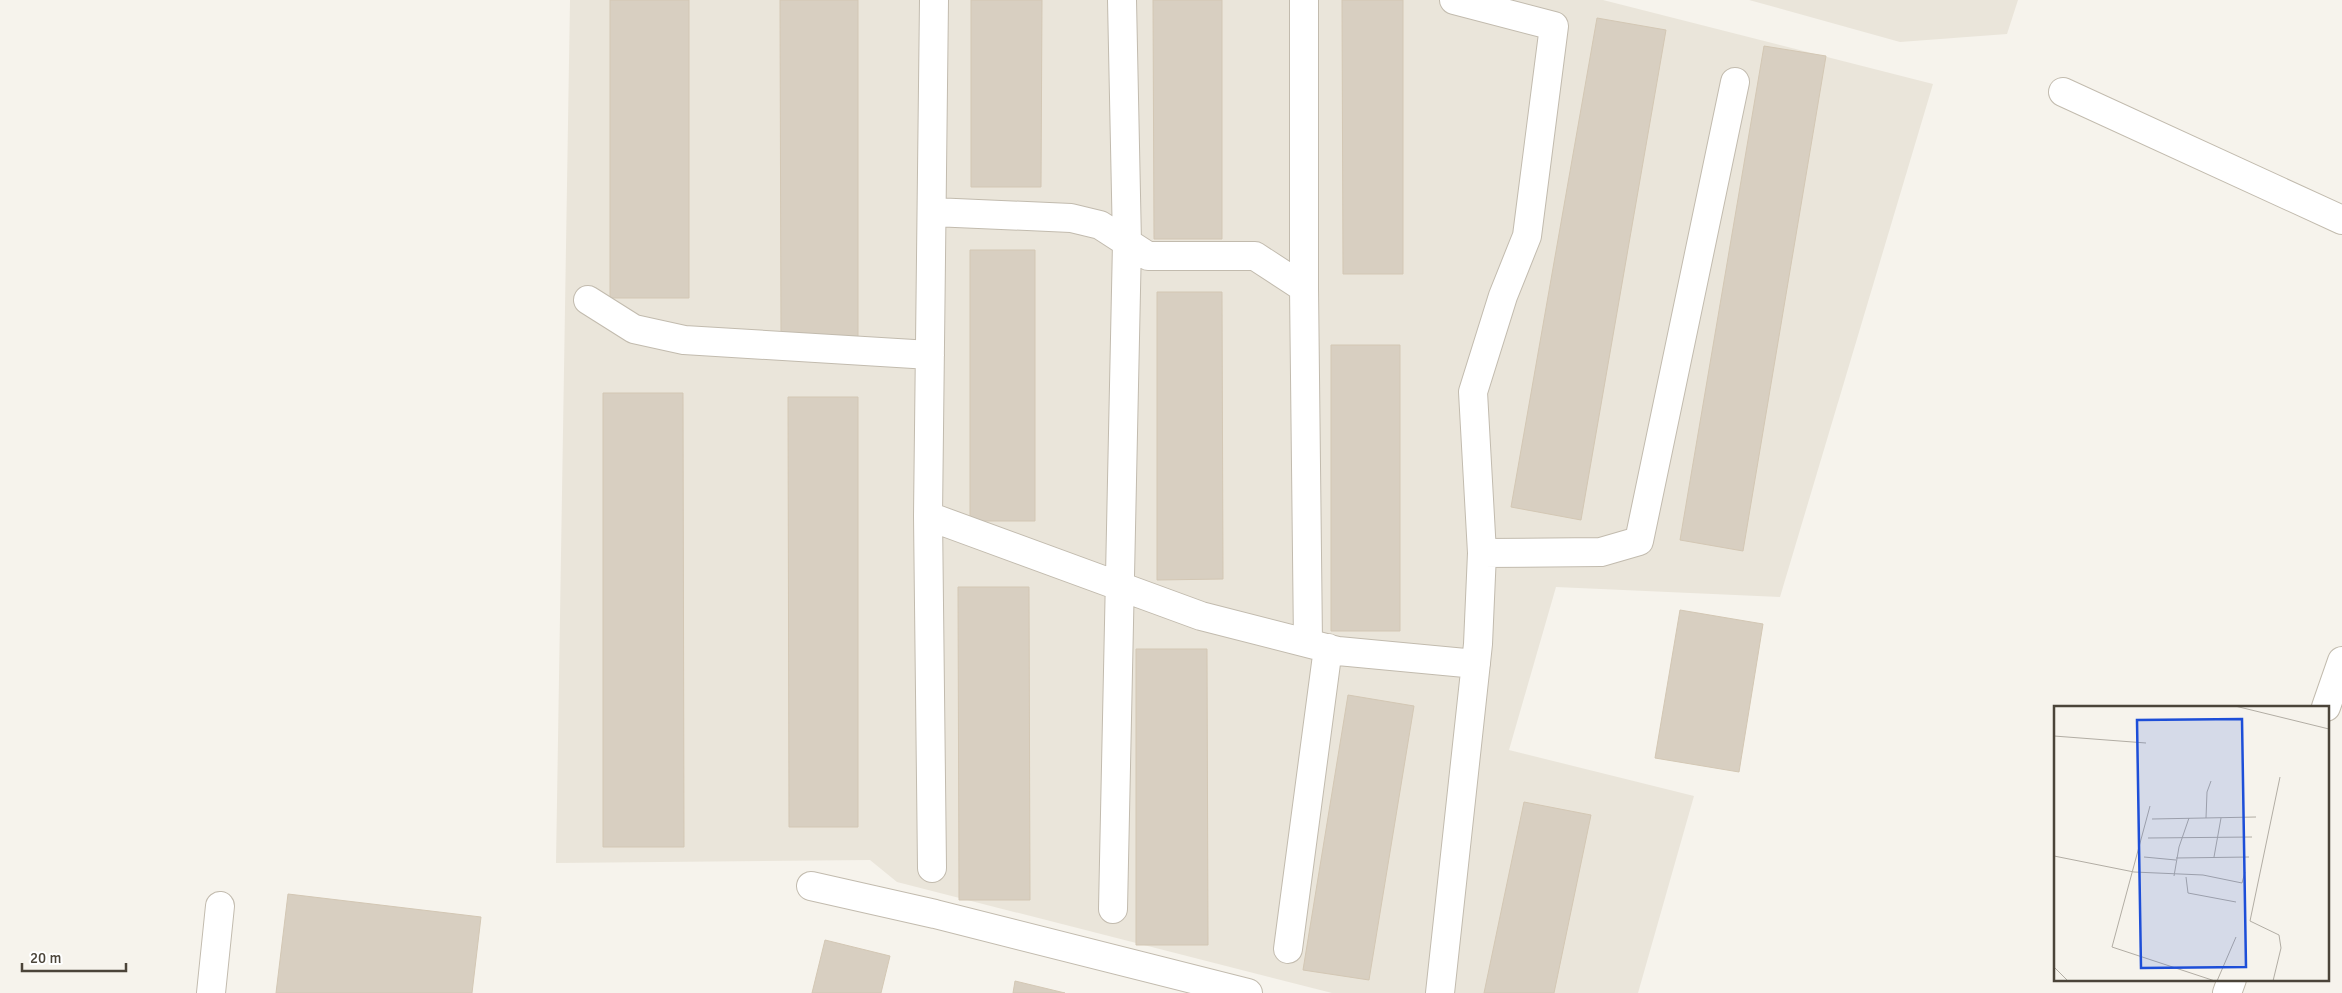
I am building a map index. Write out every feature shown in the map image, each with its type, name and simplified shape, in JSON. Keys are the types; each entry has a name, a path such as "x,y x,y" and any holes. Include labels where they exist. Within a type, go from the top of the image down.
{"street":[{"path":"932,868 928,516 934,0"},
{"path":"1113,909 1127,242 1122,0"},
{"path":"1288,949 1318,646 1304,288 1304,0"},
{"path":"1440,993 1476,664 1482,553 1473,392 1503,296 1527,236 1554,26 1454,0"},
{"path":"1482,553 1601,552 1639,541 1735,82"},
{"path":"2063,92 2342,220"},
{"path":"933,212 1071,218 1100,225 1148,256 1255,256 1304,288"},
{"path":"588,300 634,329 684,340 930,355"},
{"path":"928,516 1201,616 1318,646 1476,664"},
{"path":"2326,706 2342,661"},
{"path":"811,886 935,914 1248,993"},
{"path":"211,993 220,906"},
{"path":"2227,993 2232,980"}],"shaded area":[{"path":"570,0 1603,0 1933,84 1780,597 1556,587 1509,750 1694,796 1638,993 1332,993 897,882 870,860 556,863"},
{"path":"1749,0 2018,0 2007,34 1900,42"}],"building":[{"path":"610,0 689,0 689,298 610,298"},
{"path":"780,0 858,0 858,337 781,338"},
{"path":"971,0 1042,0 1041,187 971,187"},
{"path":"1153,0 1222,0 1222,239 1154,239"},
{"path":"1342,0 1403,0 1403,274 1343,274"},
{"path":"1597,18 1666,30 1581,520 1511,507"},
{"path":"1764,46 1826,56 1743,551 1680,540"},
{"path":"970,250 1035,250 1035,521 970,521"},
{"path":"1157,292 1222,292 1223,579 1157,580"},
{"path":"1331,345 1400,345 1400,631 1331,631"},
{"path":"603,393 683,393 684,847 603,847"},
{"path":"788,397 858,397 858,827 789,827"},
{"path":"958,587 1029,587 1030,900 959,900"},
{"path":"1680,610 1763,624 1739,772 1655,758"},
{"path":"1136,649 1207,649 1208,945 1136,945"},
{"path":"1348,695 1414,706 1369,980 1303,970"},
{"path":"1524,802 1591,815 1554,993 1484,993"},
{"path":"288,894 481,917 472,993 276,993"},
{"path":"825,940 890,956 881,993 812,993"},
{"path":"1015,981 1065,993 1013,993"}]}
